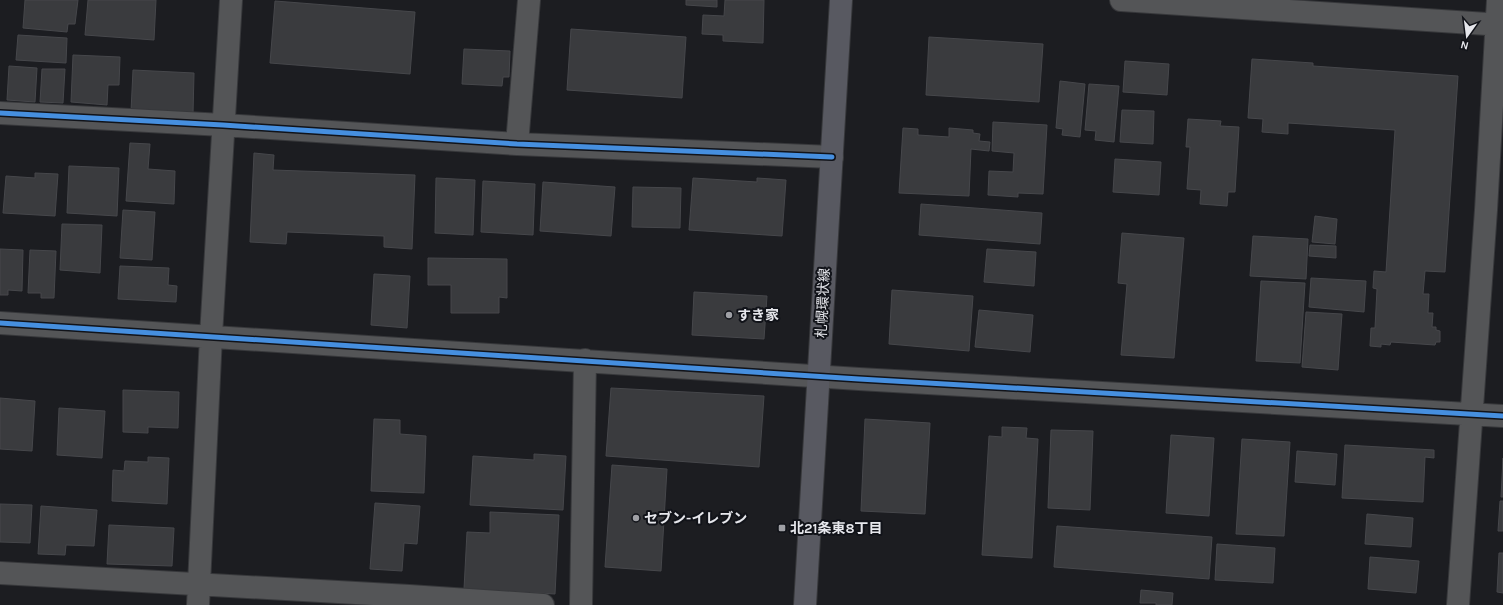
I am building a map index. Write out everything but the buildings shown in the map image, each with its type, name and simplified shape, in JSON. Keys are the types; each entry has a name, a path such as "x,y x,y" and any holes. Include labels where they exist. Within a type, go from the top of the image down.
{"main road":[{"name":"札幌環状線","path":"805,605 841,0"}],"street":[{"path":"198,605 211,336 231,0"},
{"path":"517,144 529,0"},
{"path":"1122,0 1500,25"},
{"path":"1458,605 1471,414 1494,210 1500,25 1498,0"},
{"path":"0,113 223,125 517,144 832,157"},
{"path":"0,323 819,376 1503,416"},
{"path":"581,605 584,360"},
{"path":"0,573 200,583 409,600 543,605"}],"cycle path":[{"path":"0,113 223,125 517,144 832,157"},
{"path":"0,323 859,379 1503,416"}],"place":[{"name":"すき家","path":"729,315"},
{"name":"セブン-イレブン","path":"636,518"},
{"name":"北21条東8丁目","path":"782,528"}]}
